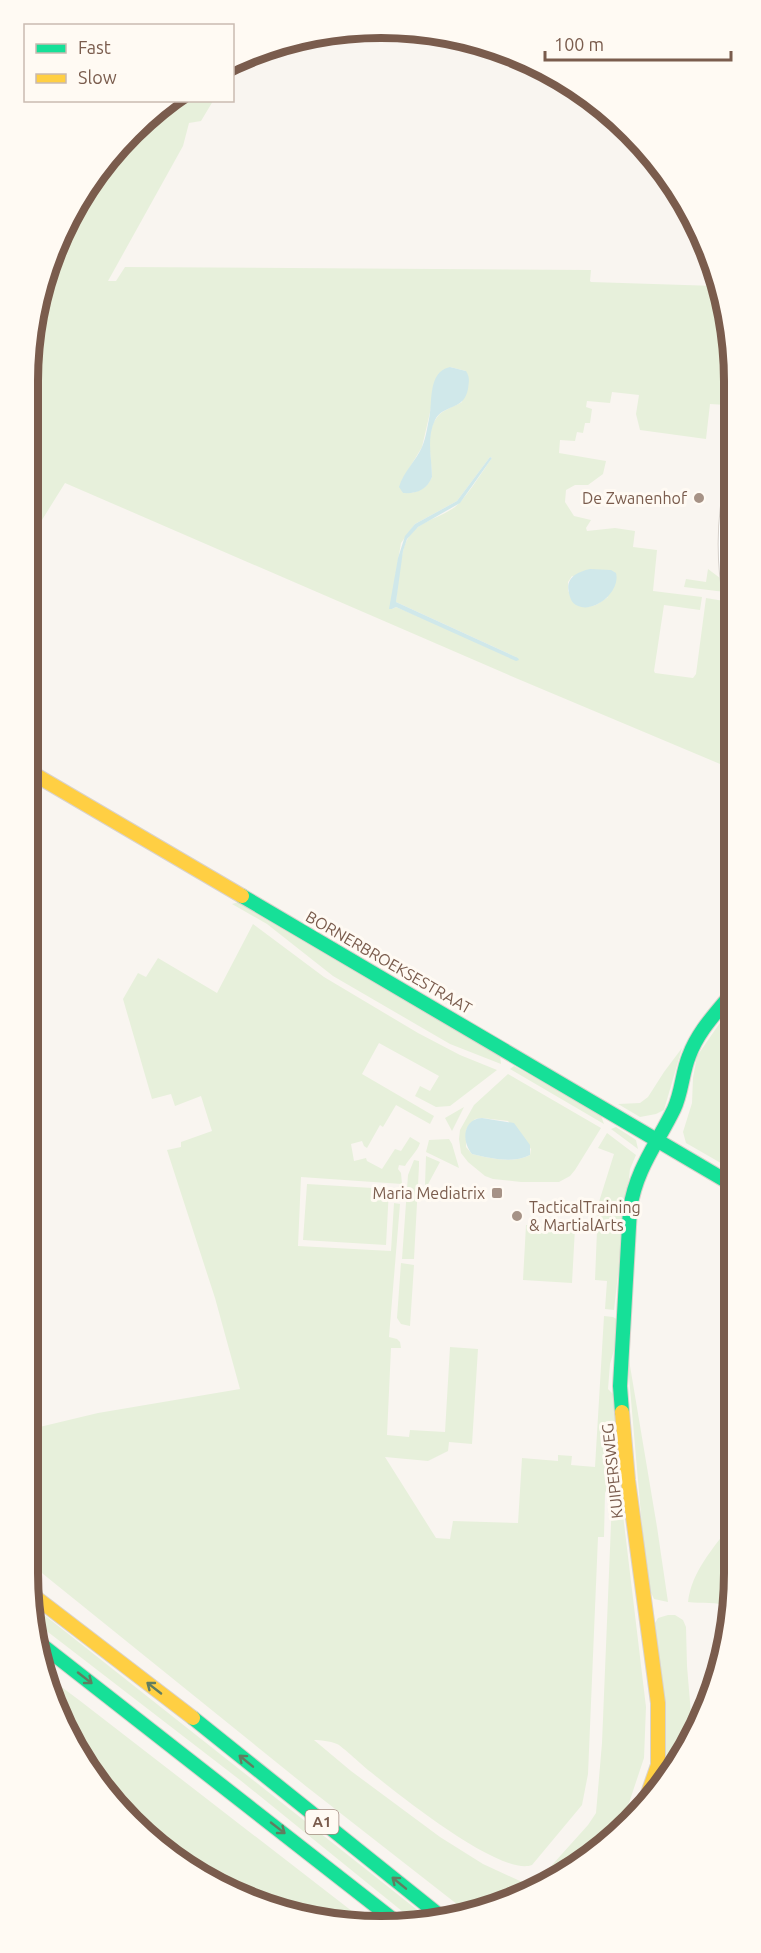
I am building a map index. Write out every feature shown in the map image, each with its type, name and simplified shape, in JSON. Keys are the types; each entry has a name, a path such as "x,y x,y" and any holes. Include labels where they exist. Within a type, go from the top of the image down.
{"main road":[{"name":"BORNERBROEKSESTRAAT","path":"38,776 724,1180"},
{"name":"KUIPERSWEG","path":"652,1782 658,1765 658,1703 628,1480 620,1394 632,1194 639,1170 675,1108 690,1051 696,1039 724,1003"},
{"name":"A1","path":"38,1599 200,1724 434,1911"},
{"name":"A1","path":"46,1647 388,1916"}],"green space":[{"path":"180,102 212,102 201,121 189,123 183,146 108,281 116,281 125,267 591,270 591,282 710,286 721,336 724,405 710,404 706,439 640,430 636,414 639,395 612,392 610,403 587,401 586,407 592,409 590,423 585,423 583,433 577,432 575,441 560,440 559,453 606,461 603,474 588,485 575,485 566,490 565,502 574,516 591,520 586,528 587,531 615,528 635,531 633,547 657,550 653,591 702,597 700,610 664,605 655,673 693,678 696,674 706,598 724,601 724,766 518,679 65,483 38,526 38,358 49,292 73,229 95,190 138,138","holes":["450,367 466,371 462,402 438,416 431,430 432,477 430,481 420,490 403,493 401,482 422,447 431,408","490,457 492,458 459,504 417,528 408,538 401,560 396,602 518,658 396,607 390,608 401,543 415,524 457,501","572,576 608,597 596,605 586,607 568,591 568,582"]},
{"path":"723,420 724,420 724,441 720,441"},
{"path":"708,569 724,581 724,592 684,587 686,579 706,582"},
{"path":"239,902 500,1056 501,1064 450,1044 333,976 267,924 232,904"},
{"path":"253,924 324,977 418,1033 460,1055 497,1070 450,1106 436,1107 415,1096 420,1086 430,1091 439,1076 379,1043 362,1074 434,1116 430,1124 396,1105 383,1127 380,1125 367,1148 362,1141 351,1144 354,1161 366,1158 367,1161 382,1169 395,1149 401,1151 410,1137 420,1143 405,1166 399,1165 402,1184 301,1177 298,1246 391,1251 394,1203 400,1204 389,1337 397,1339 401,1348 391,1348 387,1435 409,1437 410,1430 445,1432 450,1347 478,1349 472,1444 449,1442 448,1451 428,1461 385,1457 436,1538 450,1539 453,1521 518,1523 522,1458 558,1461 558,1455 572,1456 571,1465 595,1467 604,1316 618,1320 617,1340 610,1364 608,1389 614,1395 620,1472 610,1482 605,1493 604,1537 598,1537 588,1774 582,1805 532,1865 517,1865 498,1859 475,1847 426,1815 340,1746 328,1741 314,1740 351,1771 440,1837 483,1864 525,1883 469,1904 460,1906 307,1787 38,1570 38,1427 98,1413 240,1389 215,1298 167,1150 181,1147 181,1142 212,1131 201,1096 175,1106 171,1094 152,1099 123,999 138,973 146,977 158,958 217,993"},
{"path":"724,1017 724,1165 686,1143 683,1132 692,1103 697,1056"},
{"path":"682,1048 664,1110 640,1117 618,1104 640,1103 648,1097"},
{"path":"514,1066 600,1113 604,1124 510,1069"},
{"path":"508,1074 601,1128 575,1170 559,1182 493,1179 485,1176 461,1153 460,1130 474,1105","holes":["475,1119 508,1121 531,1149 530,1155 508,1160 472,1154 466,1147 466,1130"]},
{"path":"464,1107 452,1131 445,1118"},
{"path":"616,1127 636,1140 638,1149 611,1129"},
{"path":"607,1133 636,1155 630,1169 614,1310 605,1309 607,1281 595,1280 598,1205 614,1154 598,1148"},
{"path":"449,1139 459,1168 426,1152 429,1140"},
{"path":"426,1156 440,1162 427,1186 425,1185"},
{"path":"414,1160 419,1161 419,1166 414,1259 402,1259 408,1175"},
{"path":"307,1184 389,1189 386,1245 303,1240"},
{"path":"526,1225 575,1228 572,1283 523,1280"},
{"path":"401,1263 414,1265 410,1326 401,1324 397,1318"},
{"path":"626,1342 668,1602 654,1599 647,1584"},
{"path":"621,1498 646,1707 644,1758 629,1803 620,1818 589,1845 544,1874 596,1813 602,1743 612,1500"},
{"path":"724,1534 722,1605 688,1602 694,1579"},
{"path":"39,1611 422,1913 406,1915 240,1780 42,1627"},
{"path":"675,1615 683,1620 686,1627 691,1717 678,1744 660,1771 655,1623 658,1618"},
{"path":"56,1683 357,1915 314,1909 270,1897 209,1870 172,1845 138,1815 95,1763 73,1724"}],"water":[{"path":"450,367 466,371 469,381 466,396 458,404 439,415 432,427 430,441 432,477 430,481 420,490 403,493 399,487 424,440 434,381 443,370"},
{"path":"490,457 492,458 460,503 418,527 407,539 403,551 396,602 518,658 519,660 516,661 396,607 389,609 398,558 405,536 415,524 457,501"},
{"path":"590,569 611,570 616,573 616,580 610,594 604,600 590,607 583,607 573,603 568,588 573,576"},
{"path":"482,1118 514,1123 530,1145 530,1155 508,1160 472,1154 466,1143 466,1132 471,1122"}],"traffic: fast":[{"path":"242,896 724,1180"},
{"path":"622,1412 620,1386 630,1209 633,1195 642,1169 677,1103 687,1062 697,1038 724,1003"},
{"path":"46,1648 388,1916"},
{"path":"193,1718 434,1911"}],"traffic: slow":[{"path":"38,776 242,896"},
{"path":"622,1412 628,1480 658,1703 658,1765 652,1782"},
{"path":"38,1599 193,1718"}],"place":[{"name":"De Zwanenhof","path":"699,498"},
{"name":"Maria Mediatrix","path":"497,1193"},
{"name":"TacticalTraining & MartialArts","path":"517,1216"}]}
